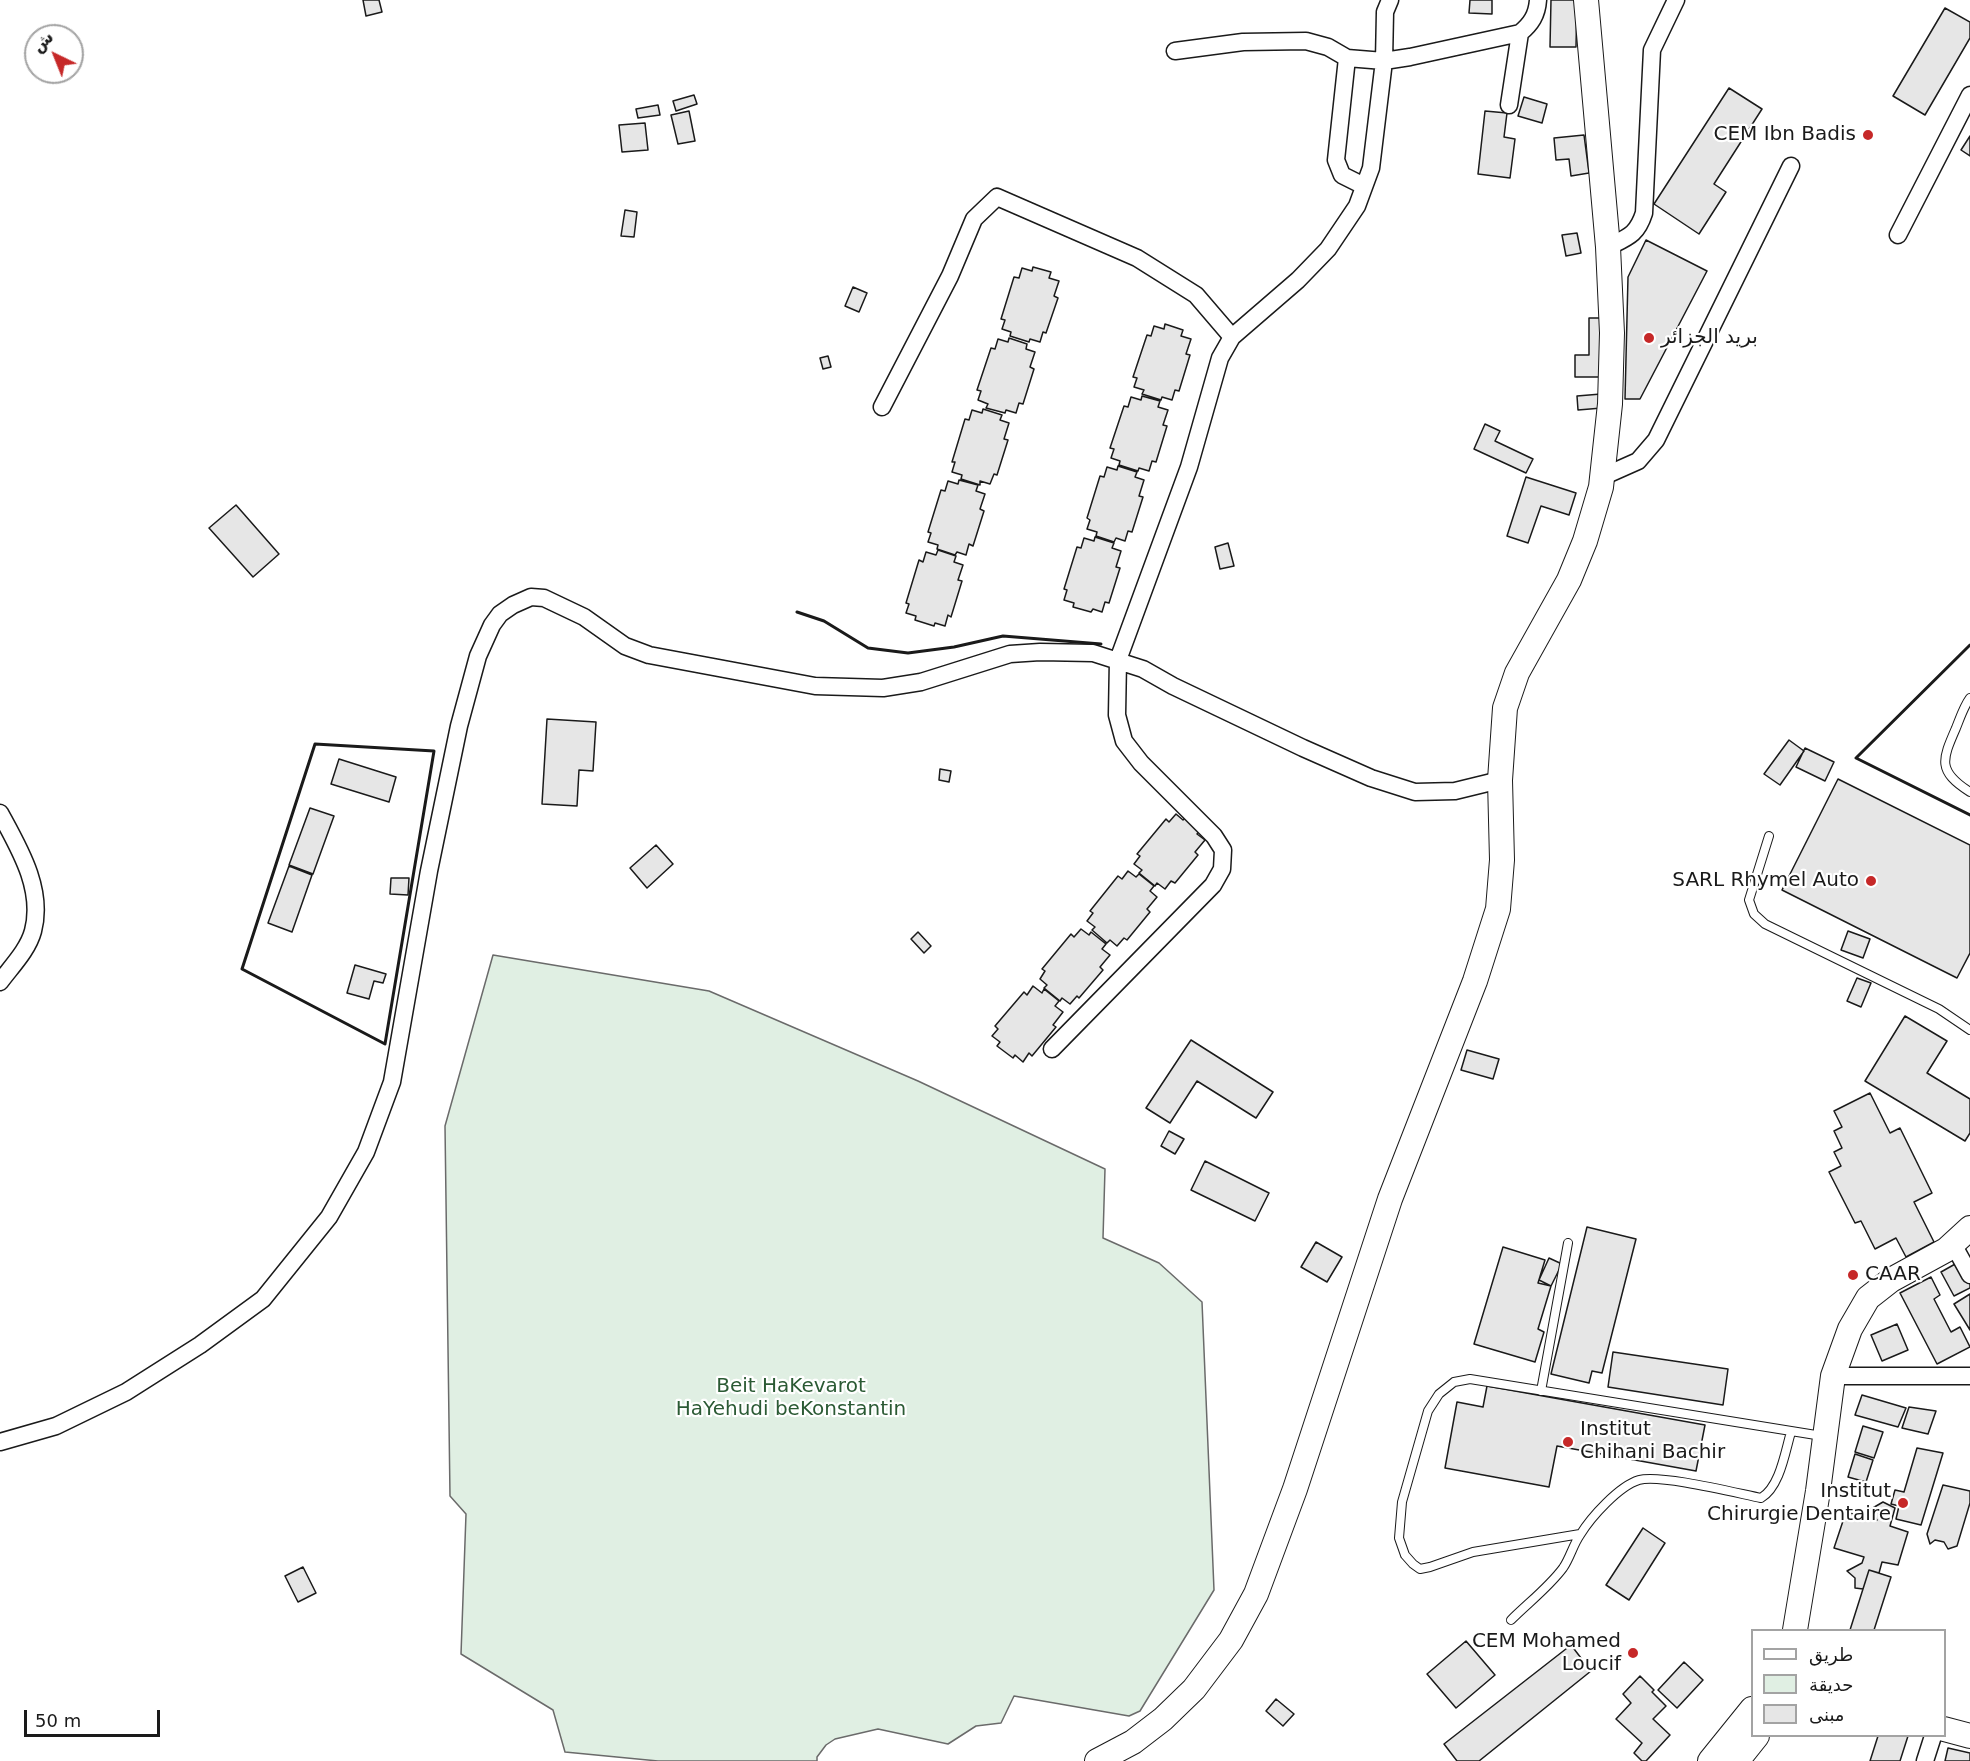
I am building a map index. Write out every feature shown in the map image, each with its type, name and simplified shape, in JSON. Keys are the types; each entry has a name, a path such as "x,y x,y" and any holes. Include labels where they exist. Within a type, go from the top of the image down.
{"main road":[{"path":"1097,1761 1141,1736 1163,1719 1194,1689 1231,1640 1256,1594 1295,1489 1390,1199 1475,981 1498,909 1502,860 1500,780 1505,708 1517,673 1569,580 1585,541 1602,487 1610,404 1612,333 1608,248 1586,0"},
{"path":"1795,1629 1818,1491 1833,1376 1851,1329 1868,1298 1892,1280 1936,1256 1961,1236"},
{"path":"1710,1761 1751,1709"},
{"path":"1946,1730 1970,1736"},
{"path":"1737,1761 1756,1737"}],"street":[{"path":"1052,1049 1213,885 1222,869 1223,850 1214,836 1141,763 1124,741 1117,716 1118,660 1189,467 1220,358 1232,337 1298,280 1328,249 1357,206 1371,168 1384,61 1385,12 1390,0"},
{"path":"1174,51 1243,42 1305,41 1328,47 1347,58 1384,61 1520,33 1531,23 1538,7 1538,0"},
{"path":"1608,248 1633,234 1640,226 1644,213 1652,50 1676,0"},
{"path":"1509,105 1520,33"},
{"path":"1347,58 1336,160 1342,175 1364,186"},
{"path":"1898,235 1970,95"},
{"path":"1602,477 1638,460 1656,440 1791,166"},
{"path":"882,407 950,276 974,219 997,197 1137,258 1196,295 1232,337"},
{"path":"0,1442 56,1426 126,1392 200,1345 263,1299 329,1217 366,1152 392,1082 427,882 459,726 478,656 492,625 500,614 531,597 544,598 584,617 625,646 649,655 815,686 883,688 921,681 1010,654 1093,653 1143,669 1173,686 1313,753 1371,778 1415,792 1455,791 1500,780"},
{"path":"0,813 21,852 32,884 36,909 33,933 21,955 0,982"},
{"path":"1961,1236 1970,1275"},
{"path":"1833,1376 1970,1376"},
{"path":"1925,1761 1933,1737"}],"lane":[{"path":"1970,698 1945,755 1946,767 1958,784 1970,792"},
{"path":"1769,836 1749,900 1754,914 1765,924 1939,1009 1970,1030"},
{"path":"1541,1390 1568,1243"},
{"path":"1580,1534 1473,1552 1420,1569 1413,1564 1405,1555 1399,1538 1402,1502 1428,1411 1439,1394 1454,1382 1470,1379 1825,1437"},
{"path":"1511,1620 1555,1578 1564,1566 1580,1534 1596,1513 1625,1487 1641,1479 1667,1480 1761,1498 1768,1494 1774,1486 1791,1432"}],"green space":[{"name":"Beit HaKevarot HaYehudi beKonstantin","path":"493,955 709,991 918,1081 1105,1169 1103,1238 1159,1263 1202,1302 1214,1590 1140,1711 1129,1716 1014,1696 1001,1723 976,1726 948,1744 878,1729 835,1739 826,1745 817,1757 817,1761 658,1761 565,1752 553,1710 461,1654 466,1514 450,1496 445,1126"}],"building":[{"path":"363,0 379,0 382,12 366,16"},
{"path":"1470,0 1492,0 1492,14 1469,13"},
{"path":"1551,0 1577,0 1576,47 1550,47"},
{"path":"1945,8 1970,22 1970,38 1925,115 1893,96"},
{"path":"1729,88 1762,109 1714,184 1726,192 1699,234 1654,204"},
{"path":"694,95 697,104 676,111 673,101"},
{"path":"1524,97 1547,104 1542,123 1518,116"},
{"path":"658,105 660,115 638,118 636,109"},
{"path":"689,111 695,141 678,144 671,115"},
{"path":"1485,111 1507,113 1504,137 1515,139 1510,178 1478,174"},
{"path":"645,123 648,150 622,152 619,125"},
{"path":"1584,135 1589,173 1571,176 1569,159 1556,160 1554,138"},
{"path":"1970,136 1970,156 1961,150"},
{"path":"625,210 637,212 634,237 621,236"},
{"path":"1577,233 1581,253 1566,256 1562,235"},
{"name":"بريد الجزائر","path":"1646,240 1707,271 1640,399 1625,399 1628,277"},
{"path":"1033,267 1051,272 1049,278 1059,281 1054,296 1058,298 1046,333 1043,332 1040,342 1030,339 1029,342 1010,336 1011,332 1002,329 1005,320 1001,319 1014,277 1019,278 1022,268 1032,271"},
{"path":"853,287 867,293 859,312 845,306"},
{"path":"1589,318 1603,318 1602,377 1575,377 1575,355 1589,355"},
{"path":"1165,324 1183,330 1181,336 1191,339 1186,354 1190,355 1179,391 1175,390 1172,400 1162,397 1161,400 1142,394 1144,390 1134,387 1137,378 1133,377 1147,335 1151,336 1154,326 1164,329"},
{"path":"1009,338 1027,344 1026,349 1035,352 1030,367 1034,369 1023,404 1019,403 1016,413 1006,410 1005,413 986,408 988,404 978,400 981,391 977,390 991,348 995,349 998,339 1008,342"},
{"path":"828,356 831,367 823,369 820,358"},
{"path":"1601,394 1602,408 1578,410 1577,396"},
{"path":"1142,396 1160,401 1158,407 1168,410 1163,425 1167,426 1156,462 1152,461 1149,471 1139,468 1138,471 1119,465 1120,461 1111,458 1114,449 1110,448 1124,406 1128,407 1131,397 1141,400"},
{"path":"983,409 1002,415 1000,420 1009,423 1004,439 1008,440 997,475 994,474 990,484 980,481 980,485 961,479 962,475 952,472 955,462 952,462 965,419 969,420 972,410 982,413"},
{"path":"1485,424 1500,431 1495,441 1533,459 1526,473 1474,449"},
{"path":"1118,466 1137,472 1135,477 1144,480 1139,496 1143,497 1132,532 1128,531 1125,541 1116,538 1114,542 1096,536 1097,532 1087,529 1090,520 1087,518 1100,476 1104,477 1107,467 1117,470"},
{"path":"1526,477 1576,493 1569,515 1541,506 1528,543 1507,536"},
{"path":"959,480 978,485 976,491 985,494 980,509 984,511 973,546 969,544 966,555 957,552 955,555 937,549 938,545 928,542 931,533 928,532 941,490 945,491 948,481 958,484"},
{"path":"236,505 279,554 253,577 209,528"},
{"path":"1095,537 1114,543 1112,548 1121,551 1116,567 1120,568 1109,603 1105,602 1102,612 1093,609 1091,612 1073,607 1074,603 1064,600 1067,590 1064,589 1077,547 1081,548 1084,538 1094,541"},
{"path":"1228,543 1234,566 1220,569 1215,547"},
{"path":"938,550 956,556 954,562 963,565 958,580 962,581 951,617 948,615 945,626 935,623 934,626 915,620 916,616 906,613 909,604 906,603 919,560 923,562 926,552 936,555"},
{"path":"547,719 596,722 593,771 579,770 577,806 542,804"},
{"path":"1789,740 1804,751 1780,785 1764,774"},
{"path":"1805,748 1834,762 1825,781 1796,767"},
{"path":"339,759 396,777 389,802 331,784"},
{"path":"940,769 951,771 949,782 939,780"},
{"path":"1838,779 1970,845 1970,953 1957,978 1782,890"},
{"path":"310,808 334,816 313,874 289,865"},
{"path":"1176,814 1183,820 1186,817 1201,829 1197,834 1205,840 1195,852 1198,855 1175,883 1171,881 1165,889 1157,883 1155,886 1139,873 1142,870 1134,864 1140,856 1137,854 1166,819 1169,822"},
{"path":"656,845 673,864 647,888 630,868"},
{"path":"289,866 312,875 292,932 268,923"},
{"path":"1128,871 1136,877 1139,874 1154,886 1150,891 1157,897 1147,909 1150,912 1127,940 1124,938 1117,946 1110,940 1107,943 1092,930 1095,927 1087,921 1093,913 1090,911 1118,876 1122,879"},
{"path":"391,878 409,878 408,895 390,894"},
{"path":"1081,929 1089,935 1091,932 1106,944 1102,949 1110,955 1100,967 1103,970 1079,998 1077,996 1070,1004 1062,998 1060,1001 1044,988 1047,985 1040,979 1045,971 1042,969 1071,934 1074,937"},
{"path":"1848,931 1870,939 1863,958 1841,950"},
{"path":"918,932 931,946 924,953 911,939"},
{"path":"355,965 386,974 383,983 374,981 369,999 347,993"},
{"path":"1857,978 1871,983 1861,1007 1847,1001"},
{"path":"1033,986 1042,993 1044,989 1059,1001 1055,1006 1063,1012 1053,1025 1056,1027 1032,1056 1029,1053 1023,1062 1015,1055 1013,1058 997,1046 1000,1042 992,1036 998,1029 995,1026 1024,992 1027,995"},
{"path":"1905,1016 1947,1041 1927,1073 1970,1099 1970,1133 1965,1141 1865,1081"},
{"path":"1191,1040 1273,1092 1256,1118 1197,1081 1170,1123 1146,1108"},
{"path":"1467,1050 1499,1059 1493,1079 1461,1070"},
{"path":"1870,1093 1890,1133 1900,1128 1932,1193 1914,1202 1934,1242 1906,1257 1896,1238 1875,1249 1861,1221 1855,1223 1829,1172 1841,1166 1834,1152 1842,1148 1834,1131 1842,1127 1834,1111"},
{"path":"1169,1131 1184,1139 1175,1154 1161,1146"},
{"path":"1205,1161 1269,1193 1255,1221 1191,1190"},
{"path":"1587,1227 1636,1239 1602,1373 1592,1371 1589,1383 1551,1374"},
{"path":"1316,1242 1342,1257 1327,1282 1301,1267"},
{"path":"1503,1247 1545,1260 1538,1283 1551,1286 1538,1329 1544,1332 1535,1362 1474,1344"},
{"path":"1549,1258 1562,1264 1551,1286 1539,1280"},
{"path":"1964,1259 1970,1270 1970,1288 1954,1296 1941,1272"},
{"path":"1931,1277 1940,1295 1934,1299 1951,1332 1960,1327 1970,1347 1937,1364 1900,1293"},
{"path":"1970,1294 1970,1330 1954,1304"},
{"path":"1897,1324 1908,1350 1882,1361 1871,1335"},
{"path":"1613,1352 1728,1369 1723,1405 1608,1387"},
{"path":"1487,1386 1705,1425 1696,1471 1557,1446 1549,1487 1445,1468 1457,1402 1483,1407"},
{"path":"1862,1395 1906,1408 1898,1427 1855,1415"},
{"path":"1909,1407 1936,1411 1928,1434 1902,1428"},
{"path":"1863,1426 1883,1432 1874,1458 1855,1452"},
{"path":"1917,1448 1943,1453 1921,1525 1896,1519 1899,1506 1891,1504 1895,1490 1904,1492"},
{"path":"1855,1454 1873,1460 1866,1482 1848,1477"},
{"path":"1943,1485 1970,1491 1970,1503 1957,1546 1948,1549 1944,1542 1935,1540 1930,1544 1927,1534"},
{"path":"1883,1502 1895,1508 1890,1526 1908,1532 1898,1565 1882,1562 1879,1573 1869,1570 1863,1589 1855,1588 1855,1578 1847,1571 1862,1563 1864,1557 1834,1548 1846,1512 1877,1520 1871,1509"},
{"path":"1643,1528 1665,1543 1629,1600 1606,1585"},
{"path":"303,1567 316,1593 298,1602 285,1576"},
{"path":"1869,1570 1891,1577 1874,1629 1850,1629"},
{"path":"1466,1641 1495,1675 1456,1708 1427,1674"},
{"path":"1571,1645 1591,1671 1479,1761 1457,1761 1444,1744"},
{"path":"1684,1662 1703,1680 1677,1708 1658,1690"},
{"path":"1640,1676 1666,1706 1653,1719 1670,1735 1646,1761 1642,1761 1634,1753 1642,1743 1616,1719 1631,1703 1623,1694"},
{"path":"1276,1699 1294,1714 1283,1726 1266,1711"},
{"path":"1878,1737 1908,1737 1900,1761 1870,1761"},
{"path":"1948,1748 1970,1753 1970,1761 1945,1761"}],"wall":[{"path":"797,612 824,621 868,648 908,653 954,647 1003,636 1101,644"},
{"path":"1970,645 1856,758 1970,815"},
{"path":"315,744 434,751 385,1044 242,969 315,744"}],"place":[{"name":"CEM Ibn Badis","path":"1868,135"},
{"name":"بريد الجزائر","path":"1649,338"},
{"name":"SARL Rhymel Auto","path":"1871,881"},
{"name":"CAAR","path":"1853,1275"},
{"name":"Institut Chihani Bachir","path":"1568,1442"},
{"name":"Institut Chirurgie Dentaire","path":"1903,1503"},
{"name":"CEM Mohamed Loucif","path":"1633,1653"}]}
